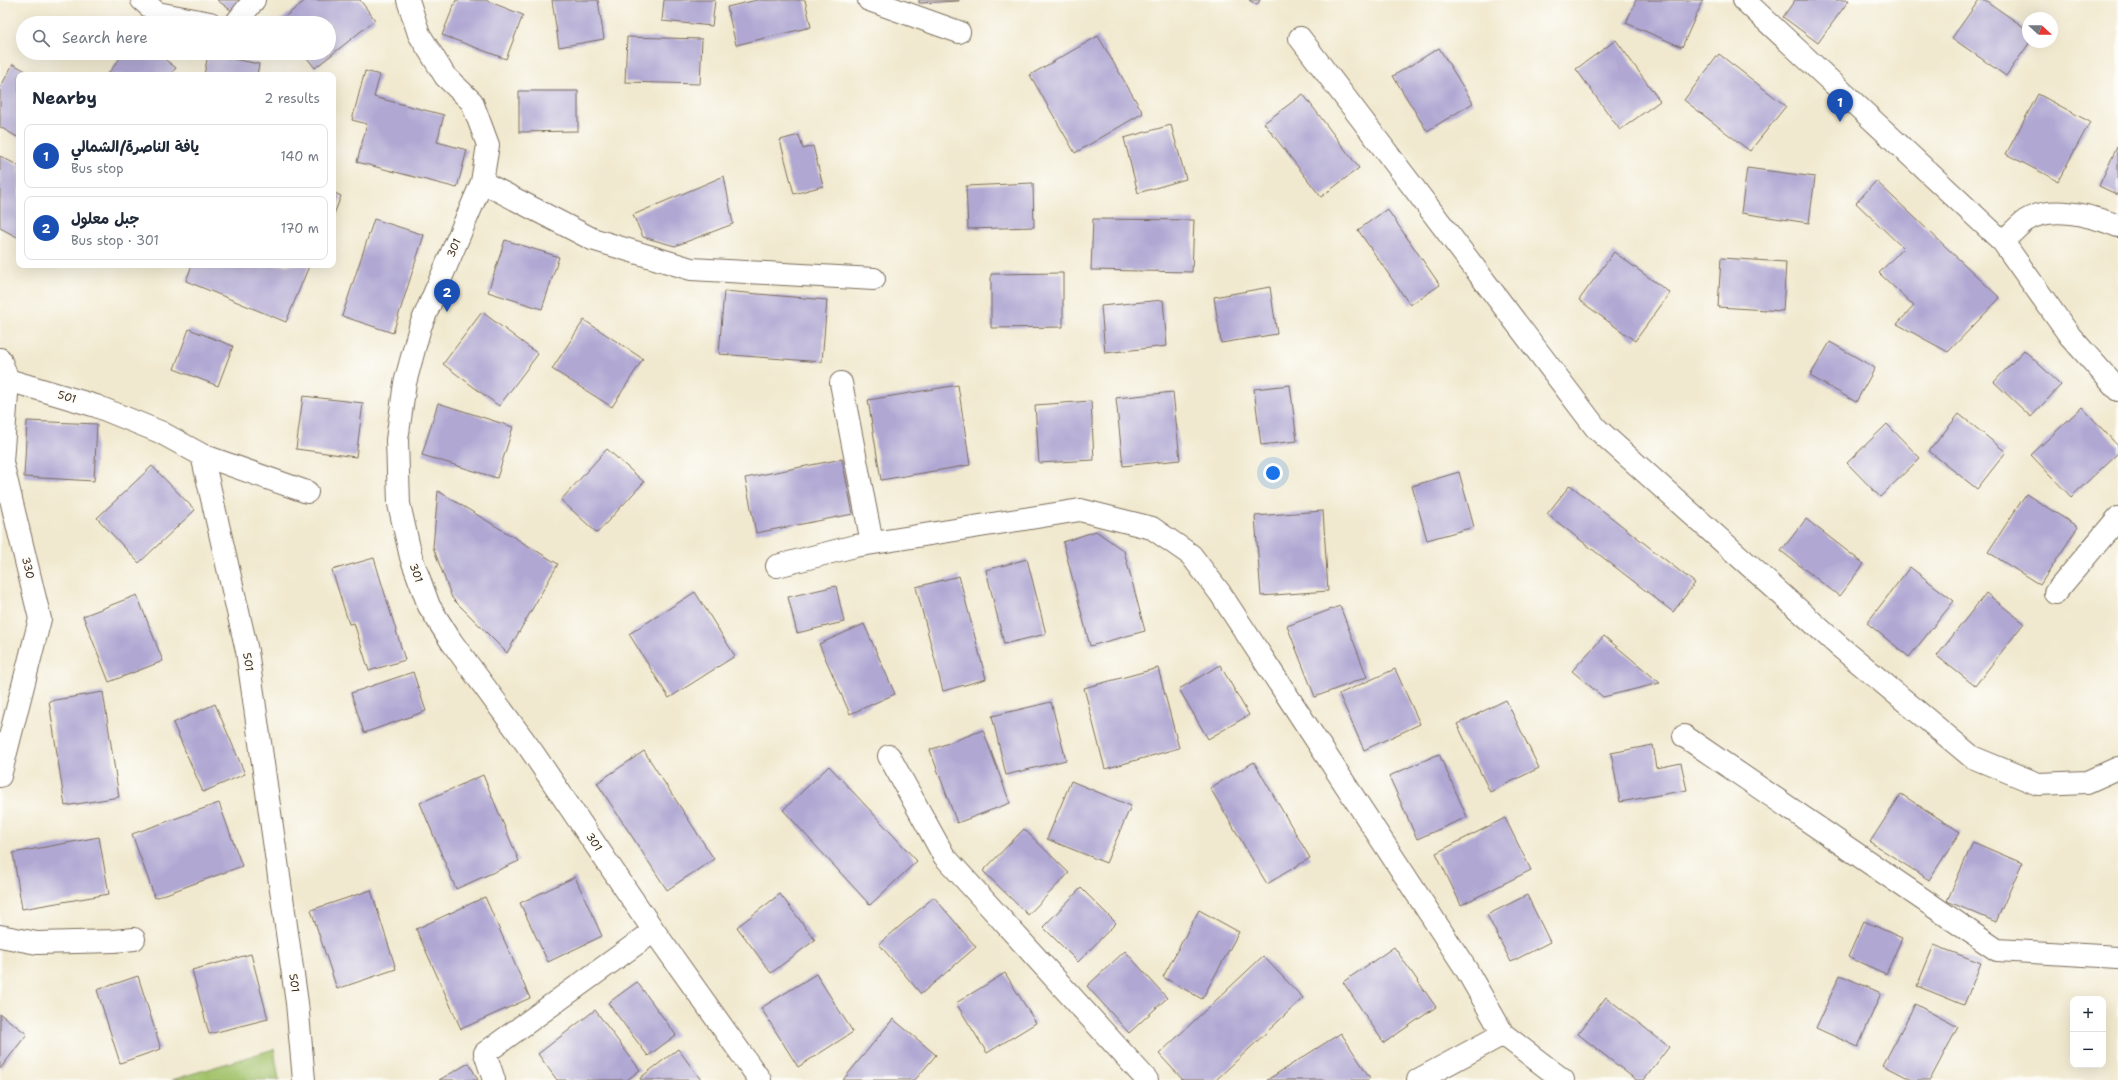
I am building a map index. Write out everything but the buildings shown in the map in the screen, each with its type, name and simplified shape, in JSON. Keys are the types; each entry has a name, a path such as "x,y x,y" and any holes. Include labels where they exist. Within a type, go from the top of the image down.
{"street":[{"path":"142,0 157,13 173,16"},
{"path":"241,16 254,0"},
{"name":"301","path":"408,0 419,34 445,76 472,102 488,145 482,182 420,327 405,383 397,440 399,504 411,557 429,606 450,641 531,750 654,931 760,1080"},
{"path":"869,0 959,32"},
{"path":"1744,0 2002,242 2070,336 2118,390"},
{"path":"1300,38 1596,428 1827,635 1972,757 2038,784 2087,782 2118,768"},
{"path":"482,182 592,239 692,268 874,279"},
{"path":"2002,242 2026,221 2043,214 2058,213 2098,219 2118,226"},
{"name":"330","path":"0,358 8,380 2,462 40,619 0,776"},
{"name":"501","path":"8,380 96,406 160,432 202,455 247,650 297,1003 304,1080"},
{"path":"841,383 872,543"},
{"path":"202,455 306,492"},
{"path":"777,566 872,543 1080,510 1152,528 1191,555 1220,593 1466,969 1503,1034 1563,1080"},
{"path":"2055,593 2118,518"},
{"path":"1684,736 1997,950 2118,957"},
{"path":"889,756 944,856 1147,1080"},
{"path":"494,1080 485,1054 654,931"},
{"path":"0,936 37,943 134,939"},
{"path":"1418,1080 1503,1034"}],"green space":[{"path":"274,1049 279,1080 172,1080"}],"place":[{"name":"يافة الناصرة/الشمالي","path":"1840,122"},
{"name":"جبل معلول","path":"447,312"}]}
